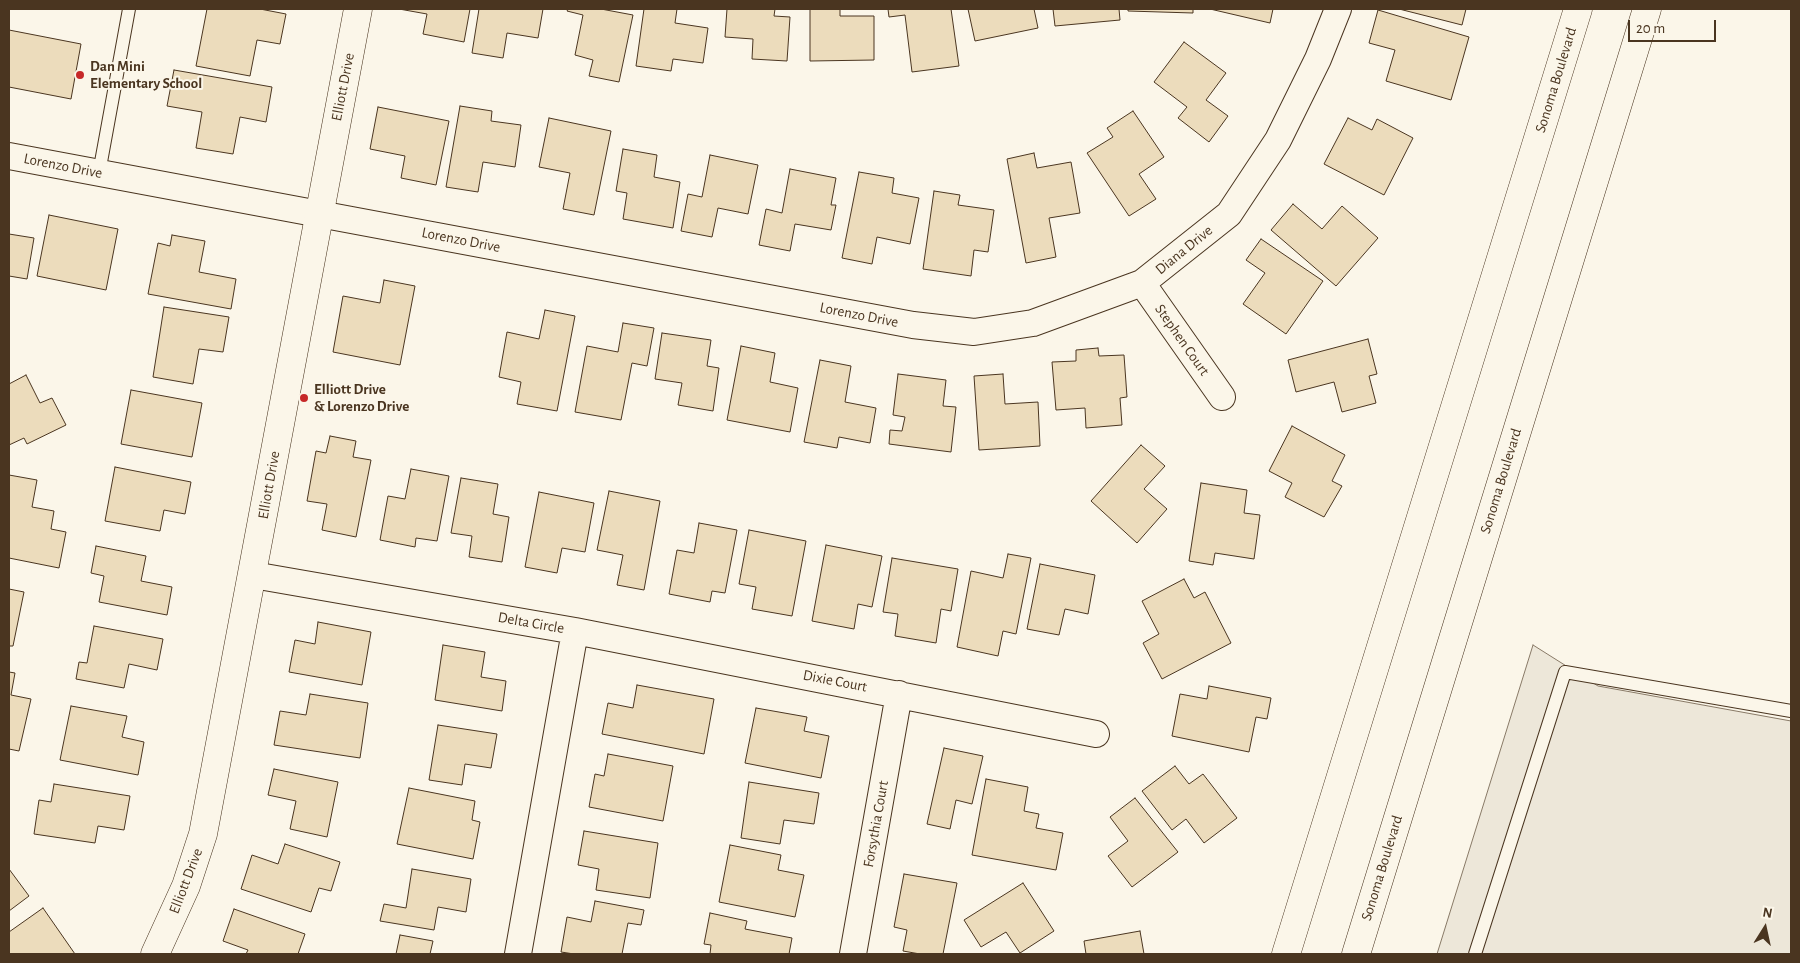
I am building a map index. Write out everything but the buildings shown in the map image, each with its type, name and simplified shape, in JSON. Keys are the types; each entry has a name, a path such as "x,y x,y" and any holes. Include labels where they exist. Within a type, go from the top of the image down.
{"main road":[{"name":"Elliott Drive","path":"155,954 186,886 204,834 358,9"},
{"name":"Sonoma Boulevard","path":"1286,954 1578,9"},
{"name":"Sonoma Boulevard","path":"1356,954 1647,9"}],"street":[{"name":"Diana Drive","path":"913,325 974,332 1033,323 1142,283 1229,214 1278,140 1318,59 1338,9"},
{"name":"Lorenzo Drive","path":"9,156 913,325"},
{"name":"Stephen Court","path":"1142,283 1222,397"},
{"name":"Delta Circle","path":"253,575 574,631 518,954"},
{"name":"Dixie Court","path":"574,631 1096,734"},
{"name":"Forsythia Court","path":"853,954 899,694"}],"lane":[{"path":"99,173 129,9"},
{"path":"1475,954 1564,672 1791,711"}],"shaded area":[{"path":"1533,645 1598,686 1791,721 1791,954 1437,954"}],"place":[{"name":"Dan Mini Elementary School","path":"80,75"},
{"name":"Elliott Drive & Lorenzo Drive","path":"304,398"}]}
